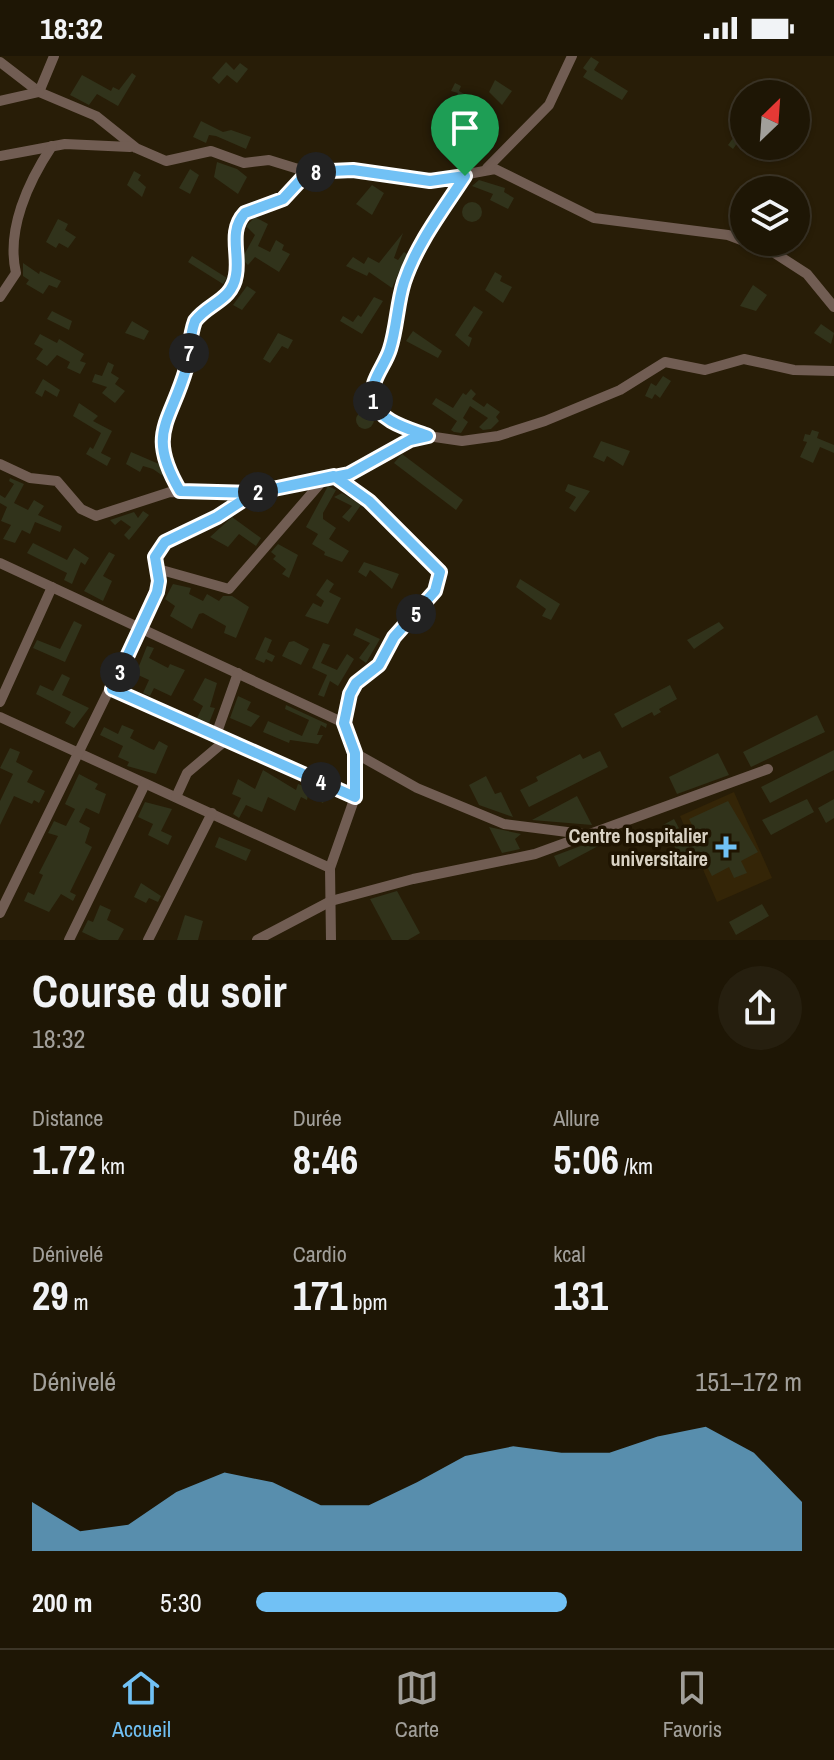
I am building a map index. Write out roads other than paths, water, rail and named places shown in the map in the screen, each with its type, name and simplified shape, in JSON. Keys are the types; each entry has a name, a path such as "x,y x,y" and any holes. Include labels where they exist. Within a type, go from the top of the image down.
{"street":[{"path":"39,92 54,56"},
{"path":"0,62 39,92 96,116 136,148 166,161 211,151 237,162 269,160 308,172 353,170 430,181 465,176 487,168 549,105 572,56"},
{"path":"0,101 39,92"},
{"path":"0,156 80,143 136,148"},
{"path":"0,297 16,273 11,256 16,226 34,175 52,146"},
{"path":"487,168 507,174 583,215 728,235 773,252 807,274 834,307"},
{"path":"180,491 165,459 162,428 185,371 195,321 218,304 233,287 237,269 236,232 241,218 254,209 283,199 308,172"},
{"path":"465,176 420,245 404,282 390,350 373,383 373,401 389,420 428,436 476,441 545,421 620,390 665,362 705,370 744,359 794,370 834,371"},
{"path":"0,464 30,478 57,481 81,509 96,516 180,491 254,493 349,474 410,440 428,436"},
{"path":"158,569 229,589 329,477"},
{"path":"329,477 369,501 440,572 430,597 394,637 379,665 356,683 350,694 344,723 355,753 355,797 330,868 331,940"},
{"path":"0,913 80,755 157,592 155,557 165,542 217,517 254,493"},
{"path":"0,563 344,723"},
{"path":"0,702 52,587"},
{"path":"176,797 187,773 221,738 238,673"},
{"path":"112,689 355,797"},
{"path":"0,717 330,868"},
{"path":"355,753 417,788 504,824 586,835"},
{"path":"257,940 331,901 413,879 522,858 647,816 768,769"},
{"path":"69,940 145,784"},
{"path":"148,940 212,813"}],"place":[{"name":"Centre hospitalier universitaire","path":"726,847"}]}
